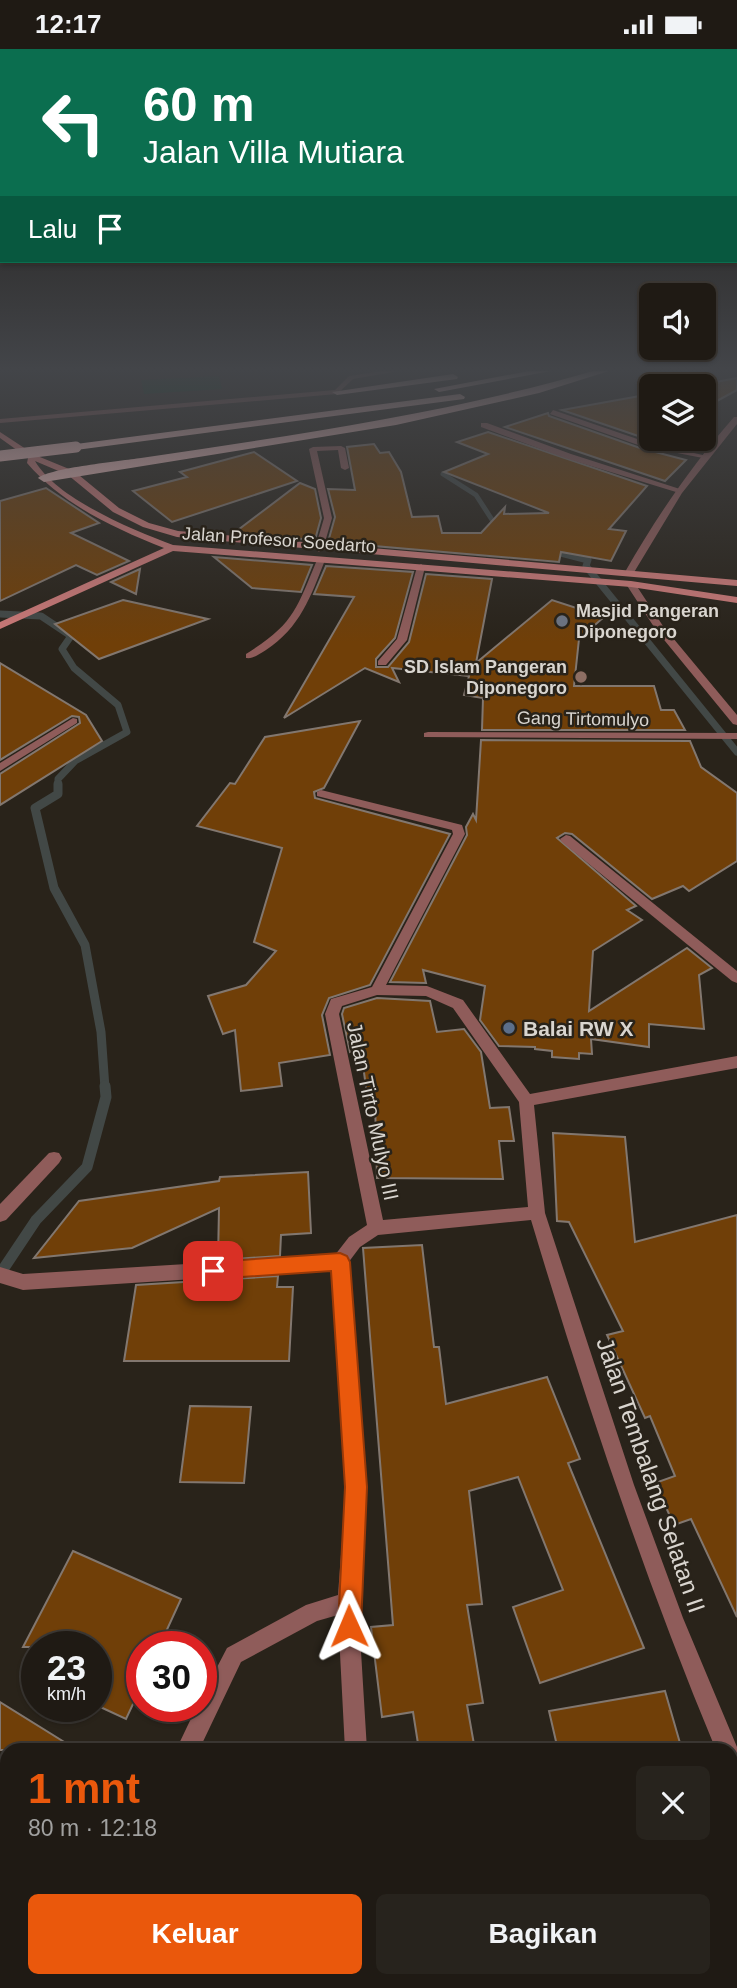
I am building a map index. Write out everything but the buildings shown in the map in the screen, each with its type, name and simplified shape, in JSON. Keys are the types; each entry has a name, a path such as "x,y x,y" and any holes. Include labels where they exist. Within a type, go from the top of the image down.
{"highway":[{"path":"44,478 144,461"}],"main road":[{"name":"Jalan Profesor Soedarto","path":"31,461 44,478 100,516 131,533 172,548 583,569 737,583"},
{"name":"Jalan Profesor Soedarto","path":"43,461 71,473 116,510 146,525 198,537 421,566 631,584 737,600"},
{"path":"0,626 172,548"}],"street":[{"path":"250,656 279,638 297,619 320,554 328,518 316,461"},
{"path":"344,461 345,468"},
{"path":"586,461 680,490"},
{"path":"630,572 655,525 699,461"},
{"path":"383,663 402,640 421,566"},
{"path":"631,584 659,628 737,722"},
{"path":"0,768 73,721"},
{"name":"Gang Tirtomulyo","path":"428,735 737,736"},
{"path":"321,794 458,828 459,834 377,991 427,991 458,1005 526,1101 737,1062"},
{"path":"566,839 737,978"},
{"name":"Jalan Tirto Mulyo III","path":"376,1228 332,1014 336,1003 377,991"},
{"name":"Jalan Tembalang Selatan II","path":"526,1101 537,1213 595,1401 688,1660 724,1743"},
{"path":"0,1215 54,1158"},
{"path":"356,1743 348,1602 356,1487 340,1262 358,1237 376,1228 537,1213"},
{"path":"0,1275 23,1282 340,1262"},
{"path":"190,1743 234,1655 313,1612 348,1602"}],"waterway":[{"path":"443,474 476,495 498,529"},
{"path":"548,550 556,552"},
{"path":"549,550 588,560 586,566 737,752"},
{"path":"0,614 41,616 71,636 62,649 74,668 118,705 127,732 75,761 58,779 58,794 35,808 54,888 85,945 101,1032 105,1088"},
{"path":"0,1274 36,1220 87,1167 106,1097 105,1086"}],"place":[{"name":"Masjid Pangeran Diponegoro","path":"562,621"},
{"name":"SD Islam Pangeran Diponegoro","path":"581,677"},
{"name":"Balai RW X","path":"509,1028"}],"route":[{"path":"213,1271 340,1262 356,1487 348,1602 349,1626"}]}
